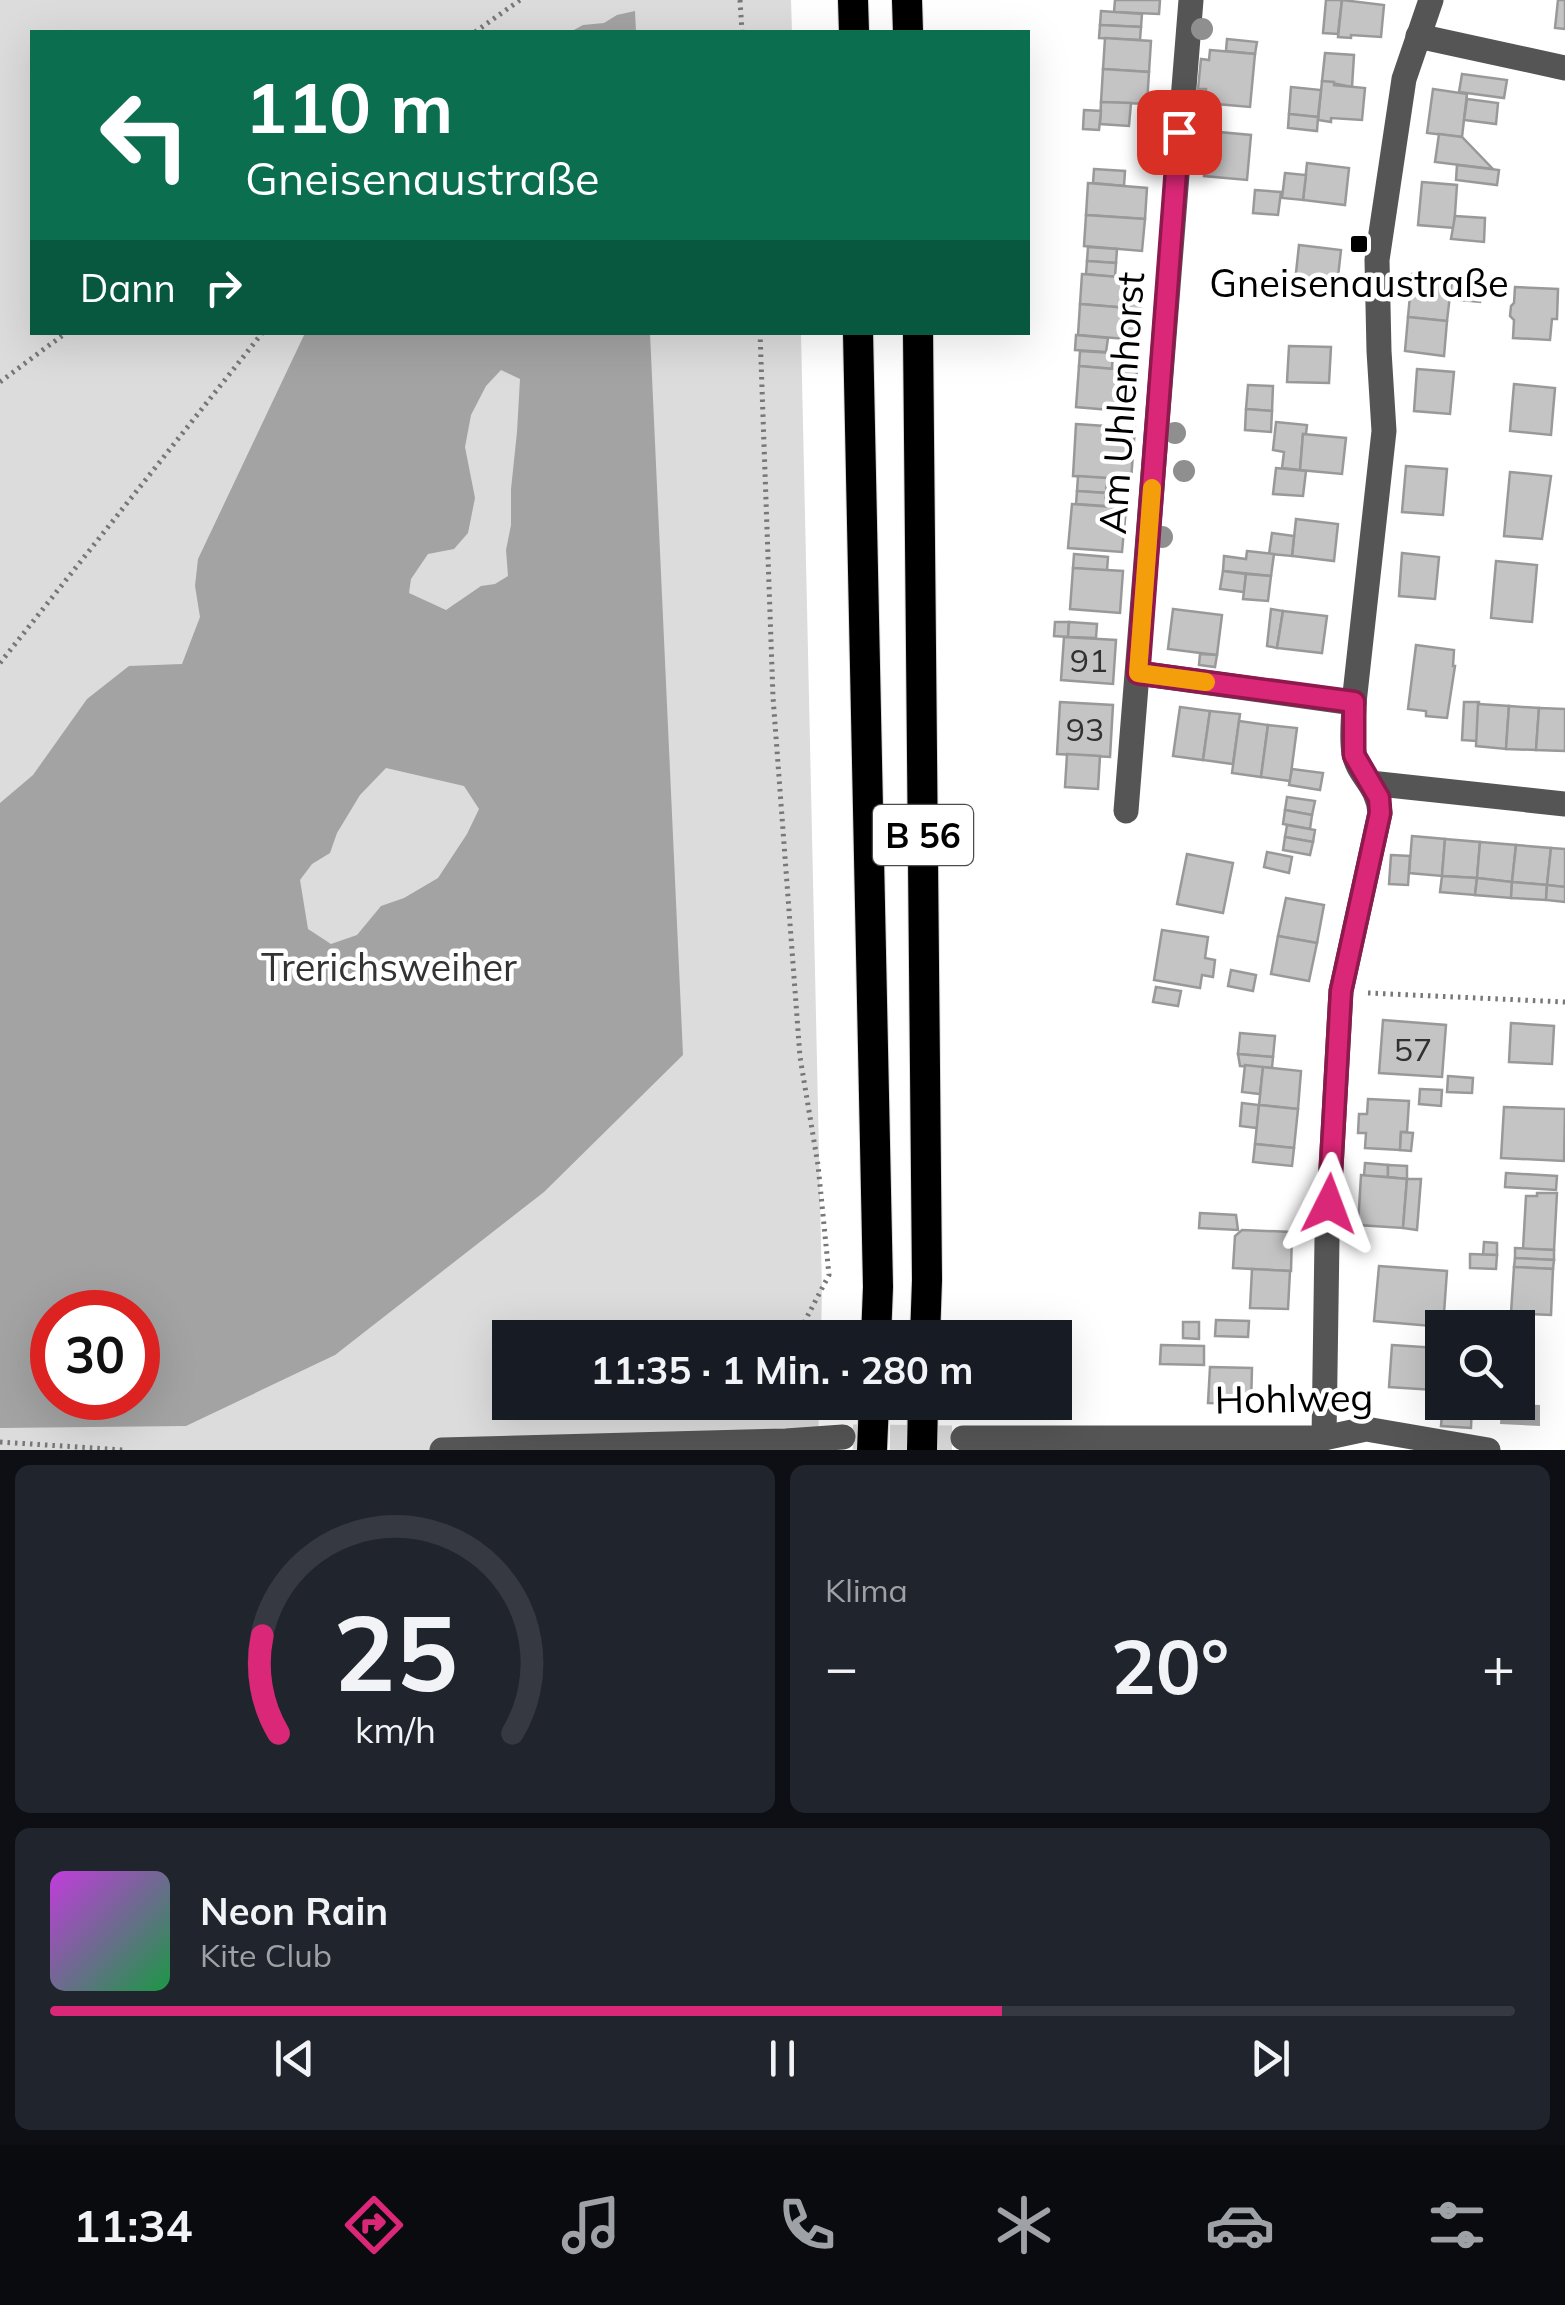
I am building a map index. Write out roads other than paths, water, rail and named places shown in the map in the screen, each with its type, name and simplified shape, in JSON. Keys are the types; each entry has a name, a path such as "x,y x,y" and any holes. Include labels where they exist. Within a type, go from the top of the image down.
{"highway":[{"path":"853,0 854,30"},
{"path":"907,0 908,30"},
{"name":"B 56","path":"858,335 877,1320"},
{"name":"B 56","path":"918,335 925,1320"},
{"path":"872,1450 873,1420"},
{"path":"922,1450 923,1420"}],"street":[{"name":"Am Uhlenhorst","path":"1126,811 1191,0"},
{"path":"1324,1438 1327,1239 1341,991 1380,813 1379,798 1354,755 1354,702 1384,431 1378,352 1378,260 1404,79 1431,0"},
{"path":"1418,36 1565,68"},
{"path":"1138,673 1354,702"},
{"path":"1370,784 1565,804"},
{"name":"Hohlweg","path":"963,1438 1100,1444 1324,1438 1366,1430 1488,1450"},
{"path":"442,1450 843,1437"}],"tunnel":[{"path":"853,1437 963,1438"}],"place":[{"name":"Gneisenaustraße","path":"1359,244"}],"park label":[{"name":"Trerichsweiher","path":"389,967"}]}
